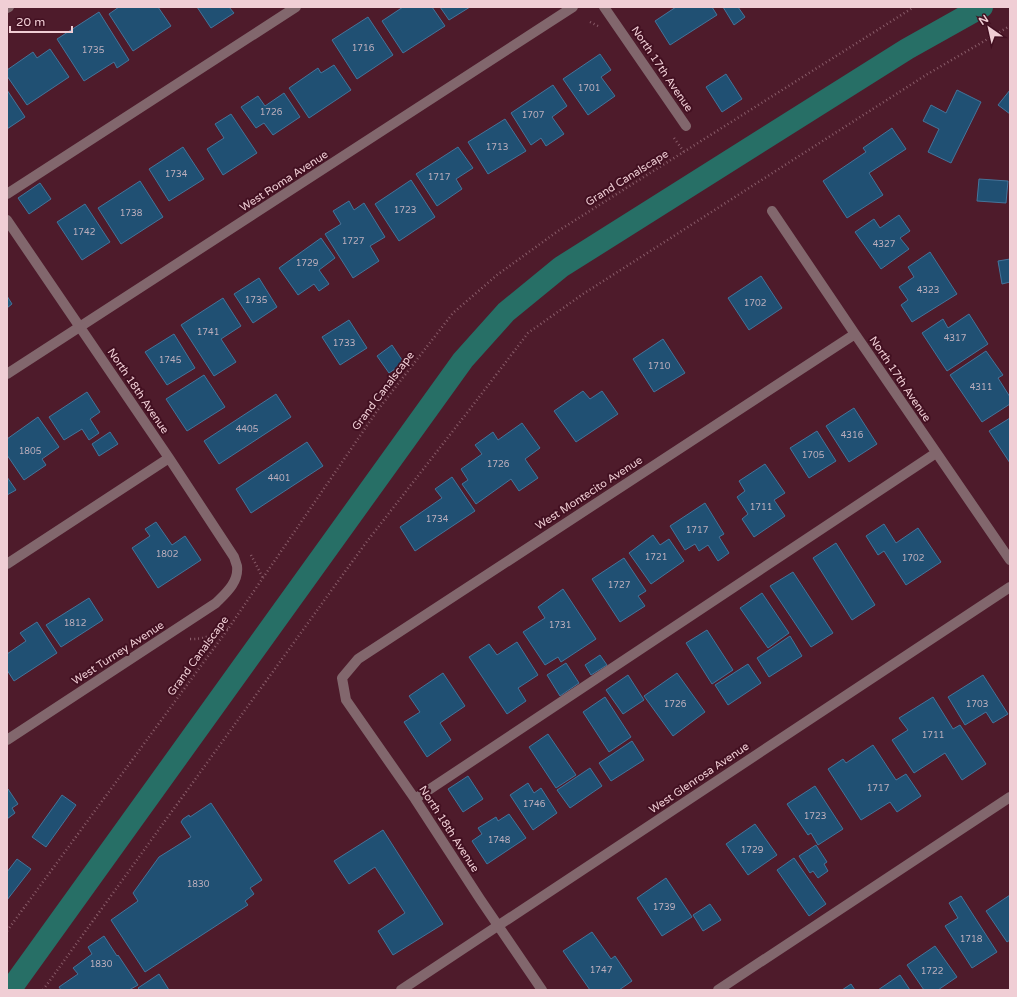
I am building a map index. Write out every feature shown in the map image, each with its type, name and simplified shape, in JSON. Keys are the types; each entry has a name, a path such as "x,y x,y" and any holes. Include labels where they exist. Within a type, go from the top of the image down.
{"street":[{"path":"7,194 296,7"},
{"name":"West Roma Avenue","path":"7,374 573,7"},
{"name":"North 17th Avenue","path":"604,7 686,126"},
{"name":"North 17th Avenue","path":"772,211 1010,560"},
{"name":"North 18th Avenue","path":"7,220 169,458 234,557 237,567 235,580"},
{"name":"West Montecito Avenue","path":"342,678 358,659 855,334"},
{"path":"415,799 936,452"},
{"path":"7,564 169,458"},
{"name":"West Turney Avenue","path":"7,740 216,603 227,592 235,580"},
{"name":"West Glenrosa Avenue","path":"401,990 1010,587"},
{"name":"North 18th Avenue","path":"342,678 346,700 415,799 498,926 542,990"},
{"path":"718,990 1010,797"}],"path":[{"name":"Grand Canalscape","path":"7,931 228,629 377,410 453,313 497,276 558,231 914,7"},
{"path":"43,990 366,544 528,333 582,294 926,75 1010,26"},
{"path":"170,633 191,640 211,636 220,628 228,629"}],"building":[{"path":"119,7 158,7 171,26 133,51 109,14"},
{"path":"197,7 229,7 234,13 211,28"},
{"path":"403,7 432,7 445,26 403,53 382,21"},
{"path":"440,7 470,7 449,20"},
{"path":"676,7 712,7 717,15 670,45 655,21"},
{"path":"723,7 738,7 745,17 734,25"},
{"path":"99,12 129,60 117,68 114,62 84,81 57,39"},
{"path":"368,17 393,55 357,79 332,40"},
{"path":"50,49 69,77 27,105 7,76 7,70 33,52 37,58"},
{"path":"600,54 611,70 601,77 615,96 588,115 563,79"},
{"path":"334,65 351,90 309,118 289,88 318,68 321,73"},
{"path":"726,74 742,99 722,112 706,87"},
{"path":"553,85 567,106 552,117 564,134 546,146 541,138 531,145 511,113"},
{"path":"7,90 25,117 7,129"},
{"path":"957,90 981,102 951,163 928,152 939,129 923,121 931,105 946,113"},
{"path":"1010,90 1010,114 998,105"},
{"path":"284,93 300,117 273,135 264,123 256,128 241,107 258,96 265,106"},
{"path":"231,114 257,153 223,175 207,149 224,138 215,124"},
{"path":"505,119 526,151 488,174 468,142"},
{"path":"892,128 906,149 869,173 883,195 847,218 823,181 866,152 863,148"},
{"path":"183,147 204,179 169,201 149,169"},
{"path":"458,147 473,168 456,179 462,189 437,206 416,174"},
{"path":"979,179 1008,181 1006,203 977,201"},
{"path":"411,180 435,217 399,241 375,204"},
{"path":"140,181 163,217 121,244 98,208"},
{"path":"40,183 51,199 29,214 18,198"},
{"path":"349,201 354,210 364,203 385,237 370,246 379,261 353,278 325,234 341,224 333,211"},
{"path":"85,204 110,242 82,260 57,222"},
{"path":"899,215 910,231 900,238 909,249 881,269 855,232 874,219 880,228"},
{"path":"321,238 335,258 319,270 329,284 319,291 314,284 298,295 279,268"},
{"path":"930,252 957,294 912,322 901,305 908,300 899,287 914,277 908,267"},
{"path":"1010,259 1010,282 1002,284 998,261"},
{"path":"761,276 782,308 749,330 728,298"},
{"path":"259,278 277,307 253,323 234,294"},
{"path":"7,296 12,304 7,308"},
{"path":"223,298 241,326 221,339 236,362 214,376 181,325"},
{"path":"969,314 988,344 947,371 922,333 943,319 948,328"},
{"path":"349,320 367,348 340,365 322,337"},
{"path":"174,334 195,368 167,385 145,352"},
{"path":"663,339 685,373 654,392 633,359"},
{"path":"392,345 404,363 389,373 377,356"},
{"path":"986,351 1003,375 998,378 1010,397 1010,404 982,422 950,375"},
{"path":"204,375 225,407 187,431 166,399"},
{"path":"583,391 590,399 602,391 618,414 576,442 554,411"},
{"path":"87,392 100,412 90,419 99,433 89,440 82,429 64,440 49,417"},
{"path":"276,394 291,417 219,464 204,441"},
{"path":"854,408 877,444 849,462 826,426"},
{"path":"38,417 59,447 42,459 46,465 24,480 7,455 7,439"},
{"path":"1010,418 1010,463 989,431"},
{"path":"522,423 540,448 525,459 538,478 519,491 511,479 476,504 462,484 468,480 461,469 482,454 475,445 493,432 498,440"},
{"path":"817,431 836,461 809,478 790,448"},
{"path":"110,432 118,444 99,456 92,444"},
{"path":"307,442 323,466 251,513 236,489"},
{"path":"765,464 785,493 774,500 785,516 754,537 742,519 748,514 737,497 745,491 739,481"},
{"path":"7,477 16,490 7,495"},
{"path":"452,477 475,511 415,551 400,527 442,498 435,489"},
{"path":"705,503 724,534 719,537 729,553 718,561 708,545 699,551 695,544 685,550 670,526"},
{"path":"156,522 172,545 185,536 201,560 158,588 132,548 150,536 145,529"},
{"path":"884,524 896,543 918,528 941,562 906,585 884,551 878,555 866,536"},
{"path":"653,535 660,545 669,539 684,561 651,584 629,553"},
{"path":"836,543 875,605 852,620 813,558"},
{"path":"624,558 646,591 638,596 645,606 620,622 592,579"},
{"path":"793,572 833,633 811,647 770,586"},
{"path":"563,589 596,639 561,662 558,657 545,665 523,632 545,618 538,607"},
{"path":"762,593 789,633 768,648 740,608"},
{"path":"89,598 103,620 61,647 46,625"},
{"path":"37,622 57,653 14,681 7,670 7,654 26,641 20,633"},
{"path":"707,630 733,670 712,684 686,643"},
{"path":"790,636 802,656 769,677 757,658"},
{"path":"517,642 538,675 518,688 526,701 507,714 469,657 489,644 497,655"},
{"path":"600,655 607,665 591,675 585,665"},
{"path":"566,663 579,683 560,696 547,675"},
{"path":"748,664 761,683 728,705 715,685"},
{"path":"443,673 465,706 440,723 451,740 427,757 404,722 420,712 409,696"},
{"path":"677,673 705,712 673,736 644,696"},
{"path":"628,675 644,700 623,714 606,690"},
{"path":"983,675 1008,714 993,723 986,712 965,725 948,697"},
{"path":"605,697 631,737 609,752 583,712"},
{"path":"933,697 953,729 960,725 986,764 962,780 945,753 914,773 892,740 908,730 899,718"},
{"path":"548,734 576,775 556,788 529,747"},
{"path":"632,741 644,760 611,781 599,763"},
{"path":"873,745 896,780 906,774 921,796 897,812 890,802 861,820 828,769 843,759 846,763"},
{"path":"590,768 602,786 570,808 557,790"},
{"path":"468,776 483,799 463,812 448,789"},
{"path":"528,783 534,793 541,788 557,813 533,830 510,795"},
{"path":"815,786 843,829 818,845 811,833 808,835 787,804"},
{"path":"8,789 18,804 12,808 15,813 7,819 7,790"},
{"path":"62,795 76,805 46,847 32,837"},
{"path":"211,803 262,880 250,888 254,894 245,901 248,905 145,972 111,920 138,901 133,893 159,857 191,837 181,822 183,819 189,815 190,817"},
{"path":"509,814 526,838 487,864 472,841 482,834 478,828 496,817 498,821"},
{"path":"755,824 777,855 748,875 726,844"},
{"path":"383,830 443,924 393,955 378,931 405,913 375,867 349,884 334,861"},
{"path":"816,845 827,862 824,864 828,871 818,878 813,871 810,873 799,856"},
{"path":"794,858 826,904 809,916 777,870"},
{"path":"17,859 31,869 7,900 7,872"},
{"path":"666,878 692,917 662,936 637,898"},
{"path":"1010,895 1010,940 1007,942 986,911"},
{"path":"961,896 997,952 972,968 945,926 958,918 949,903"},
{"path":"710,904 721,920 703,931 693,915"},
{"path":"592,932 611,959 615,956 632,981 619,990 590,990 563,951"},
{"path":"104,936 138,985 129,990 61,990 59,987 78,974 73,968 92,954 88,947"},
{"path":"935,946 957,977 938,990 924,990 907,965"},
{"path":"159,974 169,990 140,990 138,988"},
{"path":"900,975 910,990 878,990"},
{"path":"851,984 855,990 842,990"}],"waterway":[{"path":"10,990 463,360 506,312 561,267 907,49 982,7"}]}
